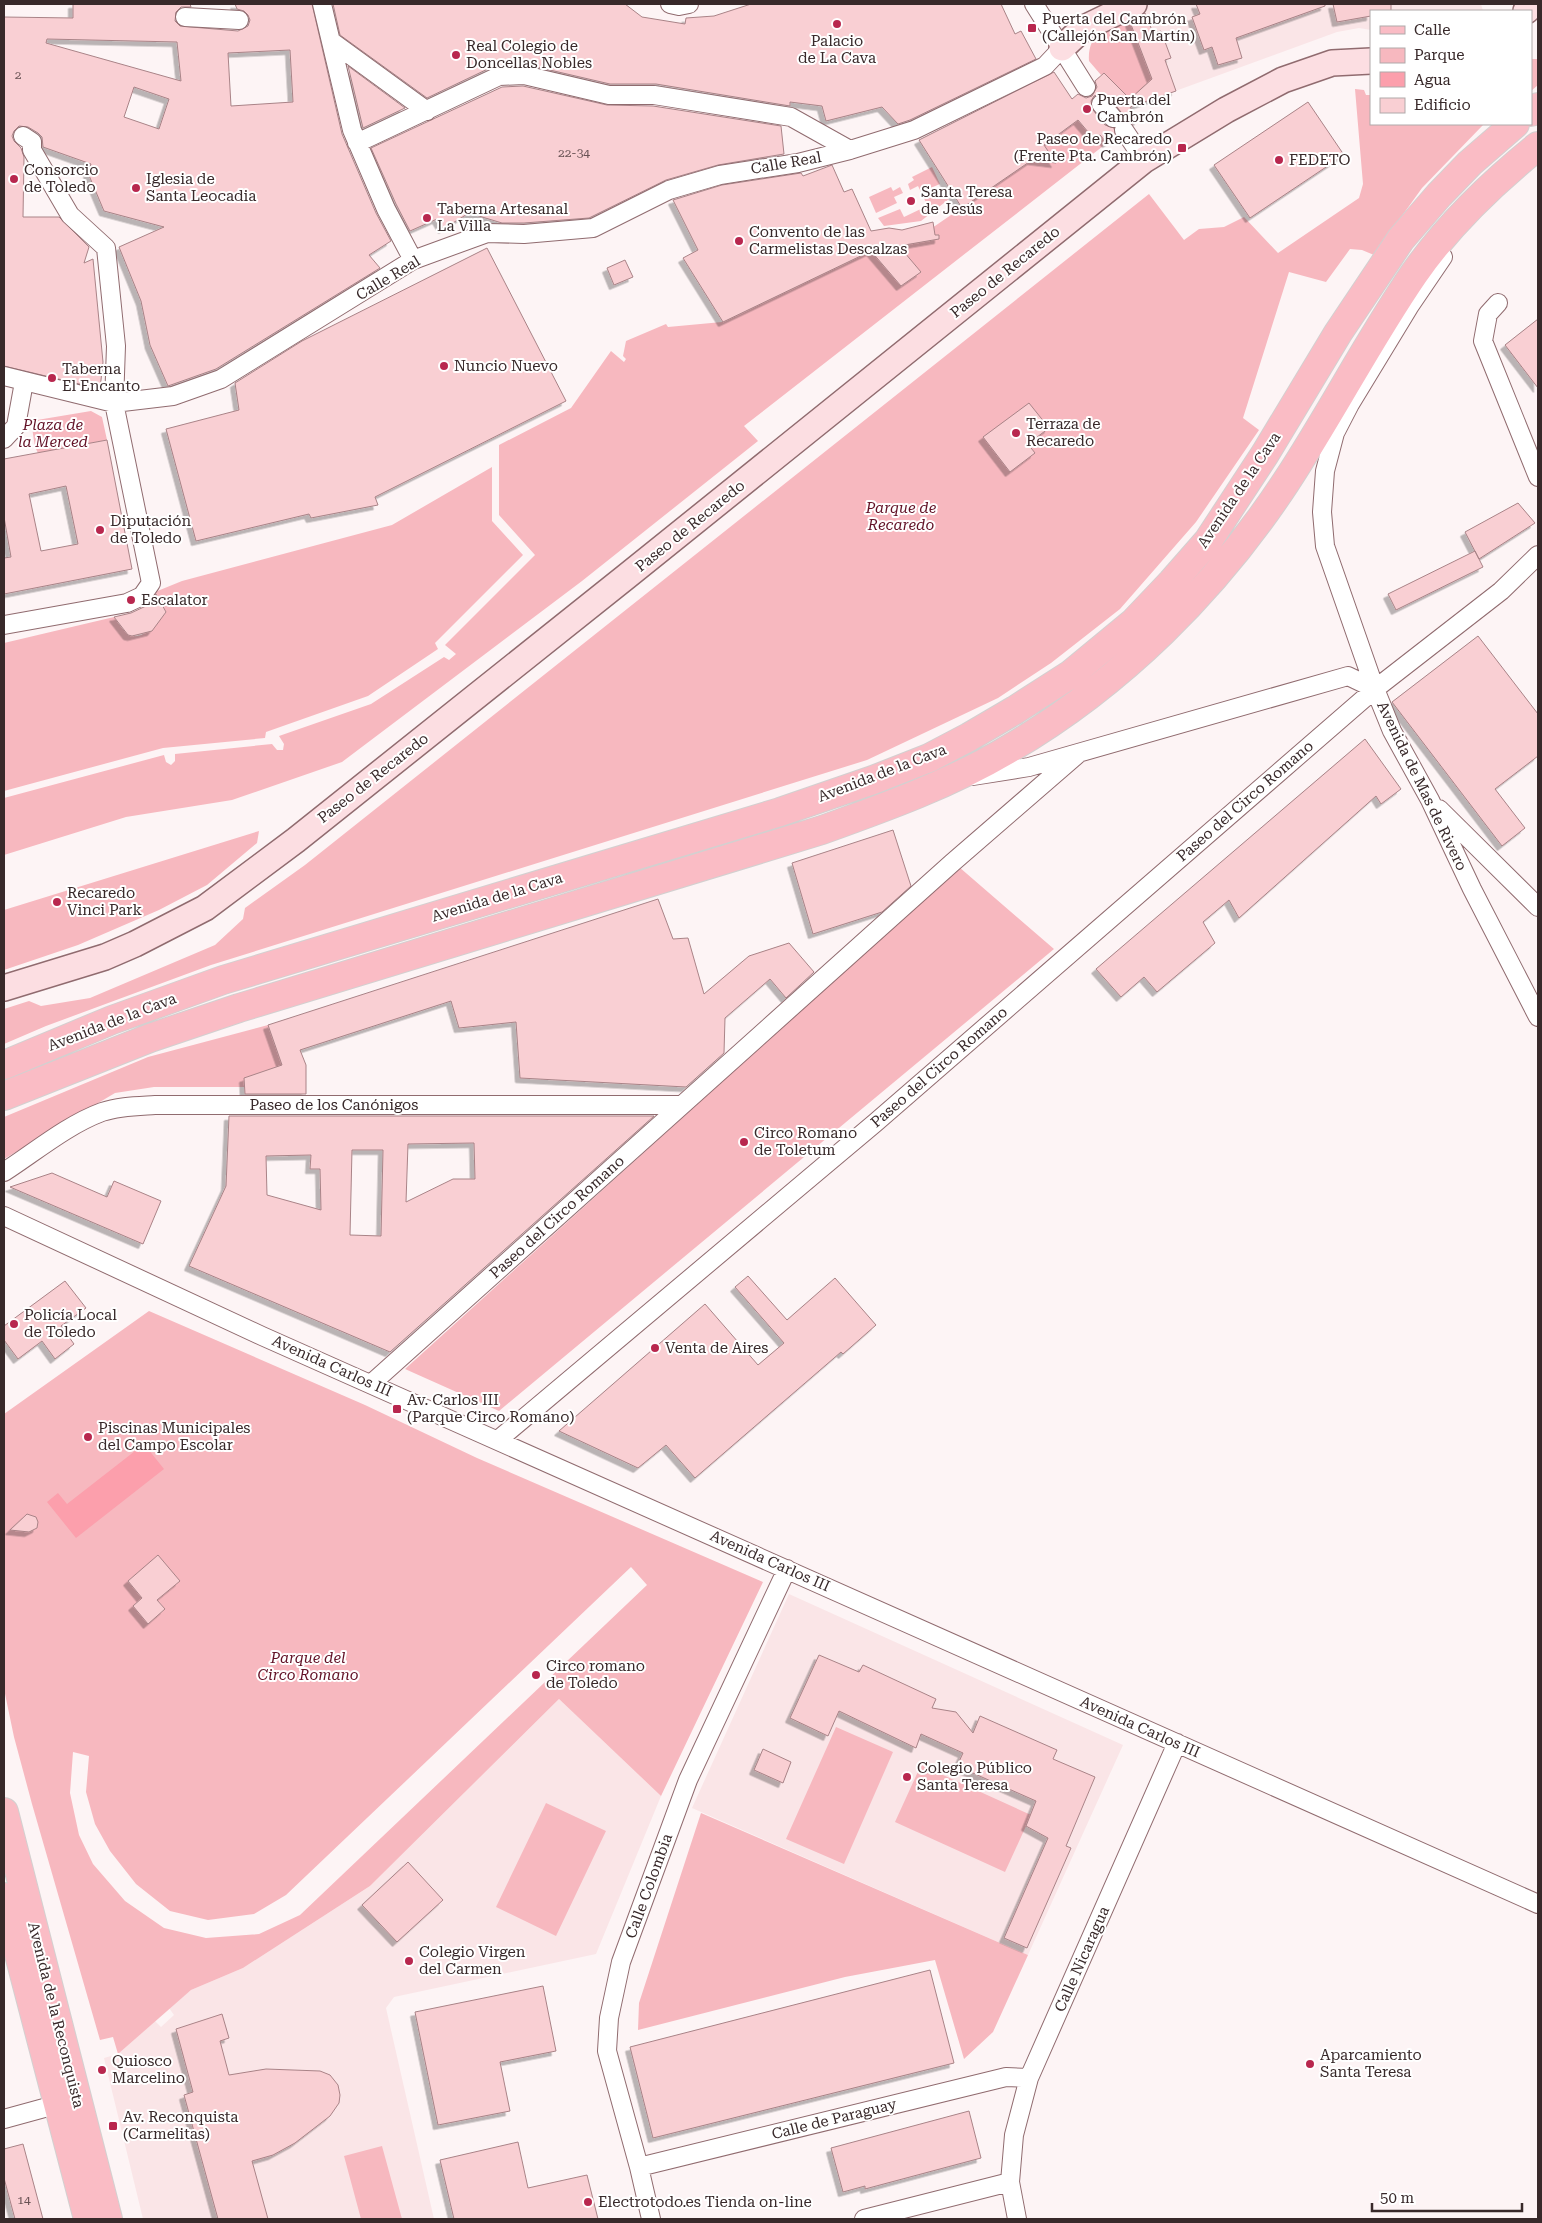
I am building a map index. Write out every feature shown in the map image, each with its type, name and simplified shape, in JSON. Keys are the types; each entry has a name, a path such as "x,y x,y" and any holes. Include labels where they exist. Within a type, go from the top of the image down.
{"main road":[{"name":"Avenida de la Cava","path":"4,1065 112,1020 224,980 780,812 873,780 928,758 969,738 1015,710 1071,674 1134,622 1208,541 1265,454 1338,333 1401,239 1470,162 1514,125"},
{"name":"Avenida de la Cava","path":"4,1096 150,1038 239,1008 822,830 902,801 951,780 1009,750 1113,677 1154,641 1186,609 1253,528 1285,485 1415,272 1461,216 1498,180 1538,146"},
{"name":"Avenida de la Reconquista","path":"4,1812 67,2101 88,2219"},
{"name":"Avenida de la Reconquista","path":"4,1897 67,2101 108,2219"}],"street":[{"path":"208,17 220,4"},
{"path":"322,4 352,130 386,209 413,260"},
{"path":"670,4 679,6 689,4"},
{"path":"1034,4 1086,87"},
{"path":"1062,48 1082,29 1134,4"},
{"path":"185,17 239,20"},
{"path":"331,41 427,111"},
{"name":"Calle Real","path":"114,403 173,396 221,378 413,260 487,233 524,234 593,228 669,190 720,175 798,163 850,150 914,130 1045,66 1062,48"},
{"name":"Paseo de Recaredo","path":"4,988 105,956 135,944 205,908 296,840 551,637 1144,160 1226,110 1283,80 1332,62 1370,61"},
{"path":"357,143 499,76 524,75 609,95 654,95 791,116 850,150"},
{"path":"1101,104 1144,160"},
{"path":"4,625 127,602 142,596 151,583 114,403 116,346 106,248 70,215 32,150 32,142 23,136"},
{"name":"Avenida de la Cava","path":"1325,546 1322,512 1324,471 1335,433 1350,404 1409,307 1498,180"},
{"path":"1498,303 1488,314 1483,341 1538,477"},
{"path":"4,376 114,403"},
{"path":"4,439 16,426 24,382"},
{"name":"Avenida de Mas de Rivero","path":"1325,546 1375,689 1401,750 1430,800 1472,889 1538,1017"},
{"name":"Paseo del Circo Romano","path":"498,1440 874,1123 1375,689 1501,591 1538,555"},
{"path":"951,780 1029,767 1348,676 1375,689"},
{"name":"Paseo del Circo Romano","path":"371,1384 945,870 1079,753"},
{"path":"1430,800 1538,907"},
{"name":"Paseo de los Canónigos","path":"4,1172 78,1124 103,1112 123,1108 156,1105 682,1105"},
{"name":"Avenida Carlos III","path":"4,1216 262,1336 1538,1904"},
{"name":"Calle Colombia","path":"650,2219 639,2167 607,2051 609,2018 621,1962 688,1780 787,1569"},
{"name":"Calle Nicaragua","path":"1017,2219 1010,2182 1014,2135 1029,2078 1177,1743"},
{"name":"Calle de Paraguay","path":"639,2167 1006,2077 1029,2078"},
{"path":"4,2118 67,2101"},
{"path":"864,2219 1010,2182"}],"shaded area":[{"path":"1141,4 1481,4 1483,10 1370,10 1370,30 1359,28 1337,32 1159,97 1126,9"},
{"name":"Colegio Público Santa Teresa","path":"789,1594 1123,1745 1028,1955 692,1808"},
{"name":"Colegio Virgen del Carmen","path":"559,1699 661,1796 596,1954 394,1997 386,2008 434,2219 143,2219 104,2058 118,2054 155,2021 161,2027 174,2015 169,2008 191,1990 243,1968 370,1886"}],"green space":[{"path":"1126,9 1159,97 1143,102 1136,93 1130,99 1104,73 1101,75 1089,61 1091,44 1095,37 1105,25"},
{"path":"1532,59 1538,59 1538,85 1532,90"},
{"name":"Parque de Recaredo","path":"1355,89 1364,90 1366,95 1370,95 1370,125 1483,125 1422,188 1374,255 1362,250 1350,249 1326,282 1289,272 1243,418 1259,430 1196,522 1120,609 1051,663 998,698 867,760 211,965 46,1026 4,1044 4,1009 29,1001 41,1006 90,998 215,945 243,919 245,908 305,865 1149,194 1184,240 1199,229 1224,227 1244,217 1278,253 1359,198 1363,184"},
{"path":"1078,120 1094,139 1100,135 1107,143 744,426 758,441 582,581 342,762 232,800 126,817 4,855 4,798 164,755 166,762 171,765 175,761 175,754 272,744 277,750 283,750 284,744 279,736 371,704 444,657 449,660 456,654 445,645 535,555 499,515 499,445 571,408 611,351 624,362 626,359 623,356 626,341 666,324 668,327 722,322 871,251 901,286 920,272 890,235 931,241 934,238 932,228 1036,157 1041,161 1047,160 1044,145"},
{"path":"932,167 940,184 921,192 918,186 910,190 908,184 914,180 912,177"},
{"path":"891,187 893,191 900,187 903,193 894,197 897,203 876,213 869,197"},
{"path":"944,189 949,199 921,221 884,226 878,218 900,209 904,217 927,206 924,198"},
{"name":"Plaza de la Merced","path":"91,411 102,417 107,440 38,453 35,447 31,421"},
{"path":"492,467 492,521 523,555 435,643 438,649 368,696 266,732 265,738 163,748 4,791 4,643 114,617 127,633 132,636 138,636 149,630 166,612 155,592 182,581 392,525"},
{"path":"259,831 257,843 207,885 159,910 78,945 4,970 4,910"},
{"path":"959,867 1054,949 499,1411 405,1369"},
{"path":"268,1025 282,1065 245,1078 245,1087 154,1087 115,1093 4,1159 4,1117 148,1057"},
{"name":"Parque del Circo Romano","path":"149,1311 365,1405 477,1458 763,1582 661,1796 559,1699 370,1886 243,1968 191,1990 118,2054 113,2037 100,2040 32,1804 14,1737 4,1689 4,1414","holes":["158,1556 179,1581 157,1600 165,1609 148,1623 133,1606 142,1598 128,1581","631,1567 647,1585 300,1915 259,1934 206,1938 164,1928 125,1901 93,1864 79,1835 70,1793 73,1752 89,1756 86,1792 95,1824 110,1851 136,1884 170,1911 208,1920 254,1914 286,1895"]},
{"path":"836,1727 893,1752 844,1864 786,1839"},
{"path":"921,1765 1031,1815 1005,1872 895,1822"},
{"path":"546,1803 606,1831 556,1936 496,1907"},
{"path":"701,1813 1028,1955 993,2032 964,2059 935,1960 845,1977 638,2030 639,2003"},
{"path":"382,2146 402,2219 361,2219 344,2156"}],"water":[{"path":"144,1444 164,1469 76,1538 47,1502 58,1493 67,1504"}],"building":[{"path":"73,4 190,4 191,7 181,7 176,12 175,21 180,26 238,31 248,26 250,20 244,11 237,9 235,4 312,4 342,134 376,213 391,241 369,255 380,268 216,369 168,386 150,345 141,301 119,247 164,227 104,211 88,173 91,164 43,147 42,137 38,133 28,127 19,126 12,136 21,148 24,157 23,217 59,217 89,247 84,263 93,259 103,362 100,389 4,366 4,17 73,18","holes":["47,39 177,42 181,81 46,43","290,50 293,102 231,106 228,53","134,87 169,99 159,129 124,117"]},
{"path":"333,4 625,4 642,17 685,24 686,18 714,16 751,4 1001,4 1015,34 1021,31 1036,59 898,124 882,107 826,121 822,106 790,102 790,106 656,84 610,84 524,64 494,66 427,98 340,35"},
{"path":"1196,4 1325,4 1325,6 1236,38 1242,58 1218,65 1212,47 1204,50 1192,17 1200,14"},
{"path":"1333,4 1391,4 1391,10 1370,10 1370,16 1337,22"},
{"path":"1145,13 1153,33 1161,31 1171,58 1165,60 1176,91 1130,107 1139,120 1133,124 1123,119 1121,112 1109,97 1100,94 1094,96 1091,101 1093,110 1105,125 1114,128 1116,137 1107,143 1100,135 1094,139 1078,120 1044,145 1056,163 1032,160 962,208 919,140 1054,72 1072,99 1078,94 1086,98 1092,96 1097,87 1095,81 1104,73 1130,99 1152,79 1130,22"},
{"path":"348,66 405,108 363,128"},
{"path":"523,86 607,105 653,106 781,126 784,154 718,165 666,180 589,218 502,223 469,213 443,229 437,219 410,231 371,148 502,87"},
{"name":"FEDETO","path":"1308,102 1344,155 1250,218 1214,165"},
{"name":"Convento de las Carmelistas Descalzas","path":"832,165 844,192 852,189 871,231 889,228 902,230 933,222 935,235 939,235 939,239 899,246 921,272 901,286 871,251 723,322 683,258 698,250 673,200 722,185 801,173 803,176"},
{"path":"487,248 566,401 375,497 378,505 311,518 309,514 196,541 166,429 239,410 235,383 302,341"},
{"path":"625,260 633,277 614,285 607,268"},
{"path":"1538,319 1538,388 1505,345"},
{"name":"Terraza de Recaredo","path":"1029,403 1049,428 1028,444 1035,453 1010,472 983,437"},
{"name":"Diputación de Toledo","path":"107,440 132,569 4,594 4,558 11,557 4,517 4,459","holes":["66,486 78,544 41,551 29,494"]},
{"path":"1518,503 1535,523 1479,559 1465,532"},
{"path":"1475,551 1483,567 1396,610 1388,594"},
{"path":"156,594 166,612 152,631 132,636 128,635 114,617 131,613 146,606"},
{"path":"1478,636 1538,714 1538,756 1495,789 1525,828 1502,846 1392,702"},
{"path":"1365,739 1401,789 1381,804 1376,796 1239,918 1229,900 1203,922 1215,943 1157,992 1144,977 1121,997 1096,969"},
{"path":"893,830 911,886 882,912 813,934 792,863"},
{"path":"658,899 673,939 688,938 704,994 749,956 789,943 814,972 786,998 770,979 725,1018 724,1053 686,1087 520,1078 516,1022 459,1028 451,1001 300,1050 306,1065 306,1094 245,1094 244,1078 282,1065 268,1025"},
{"path":"229,1116 654,1116 390,1352 189,1266 226,1186","holes":["474,1143 475,1179 453,1179 406,1202 408,1144","352,1150 383,1150 381,1236 350,1235","311,1155 310,1169 320,1169 321,1210 267,1195 266,1156"]},
{"path":"52,1173 107,1197 114,1181 161,1201 143,1244 10,1187"},
{"path":"748,1276 787,1320 835,1278 876,1325 843,1354 841,1352 695,1478 666,1445 638,1468 559,1431 705,1304 758,1365 784,1343 735,1287"},
{"path":"65,1281 86,1308 61,1326 74,1344 55,1359 42,1341 18,1359 4,1340 4,1326"},
{"path":"27,1514 36,1517 38,1522 37,1528 29,1532 10,1530"},
{"path":"158,1555 180,1581 157,1600 165,1609 148,1624 133,1606 142,1598 128,1581"},
{"path":"819,1655 859,1672 863,1665 936,1699 932,1708 956,1712 973,1733 980,1716 1057,1750 1053,1759 1095,1777 1066,1846 1071,1848 1027,1948 1004,1938 1048,1838 1026,1826 1036,1801 957,1766 963,1753 921,1734 916,1748 839,1711 828,1736 790,1718"},
{"path":"763,1749 791,1762 783,1783 754,1770"},
{"path":"408,1862 443,1900 397,1942 362,1905"},
{"path":"930,1970 954,2063 653,2138 630,2047"},
{"path":"543,1986 556,2051 500,2062 510,2111 438,2125 415,2012"},
{"path":"222,2014 229,2038 220,2041 229,2075 266,2069 320,2071 330,2075 338,2085 339,2103 330,2116 295,2143 273,2155 252,2161 268,2219 218,2219 184,2095 193,2092 176,2029"},
{"path":"969,2111 981,2158 865,2189 865,2186 843,2192 831,2148"},
{"path":"518,2142 528,2188 587,2175 598,2219 454,2219 440,2160"},
{"path":"23,2144 43,2219 15,2219 4,2178 4,2149"}],"place":[{"name":"Palacio de La Cava","path":"837,24"},
{"name":"Puerta del Cambrón (Callejón San Martín)","path":"1032,28"},
{"name":"Real Colegio de Doncellas Nobles","path":"456,55"},
{"name":"Puerta del Cambrón","path":"1087,109"},
{"name":"Paseo de Recaredo (Frente Pta. Cambrón)","path":"1182,148"},
{"name":"FEDETO","path":"1279,160"},
{"name":"Consorcio de Toledo","path":"14,179"},
{"name":"Iglesia de Santa Leocadia","path":"136,188"},
{"name":"Santa Teresa de Jesús","path":"911,201"},
{"name":"Taberna Artesanal La Villa","path":"427,218"},
{"name":"Convento de las Carmelistas Descalzas","path":"739,241"},
{"name":"Nuncio Nuevo","path":"444,366"},
{"name":"Taberna El Encanto","path":"52,378"},
{"name":"Terraza de Recaredo","path":"1016,433"},
{"name":"Diputación de Toledo","path":"100,530"},
{"name":"Escalator","path":"131,600"},
{"name":"Recaredo Vinci Park","path":"57,902"},
{"name":"Circo Romano de Toletum","path":"744,1142"},
{"name":"Policía Local de Toledo","path":"14,1324"},
{"name":"Venta de Aires","path":"655,1348"},
{"name":"Av. Carlos III (Parque Circo Romano)","path":"397,1409"},
{"name":"Piscinas Municipales del Campo Escolar","path":"88,1437"},
{"name":"Circo romano de Toledo","path":"536,1675"},
{"name":"Colegio Público Santa Teresa","path":"907,1777"},
{"name":"Colegio Virgen del Carmen","path":"409,1961"},
{"name":"Aparcamiento Santa Teresa","path":"1310,2064"},
{"name":"Quiosco Marcelino","path":"102,2070"},
{"name":"Av. Reconquista (Carmelitas)","path":"113,2126"},
{"name":"Electrotodo.es Tienda on-line","path":"588,2202"}]}
